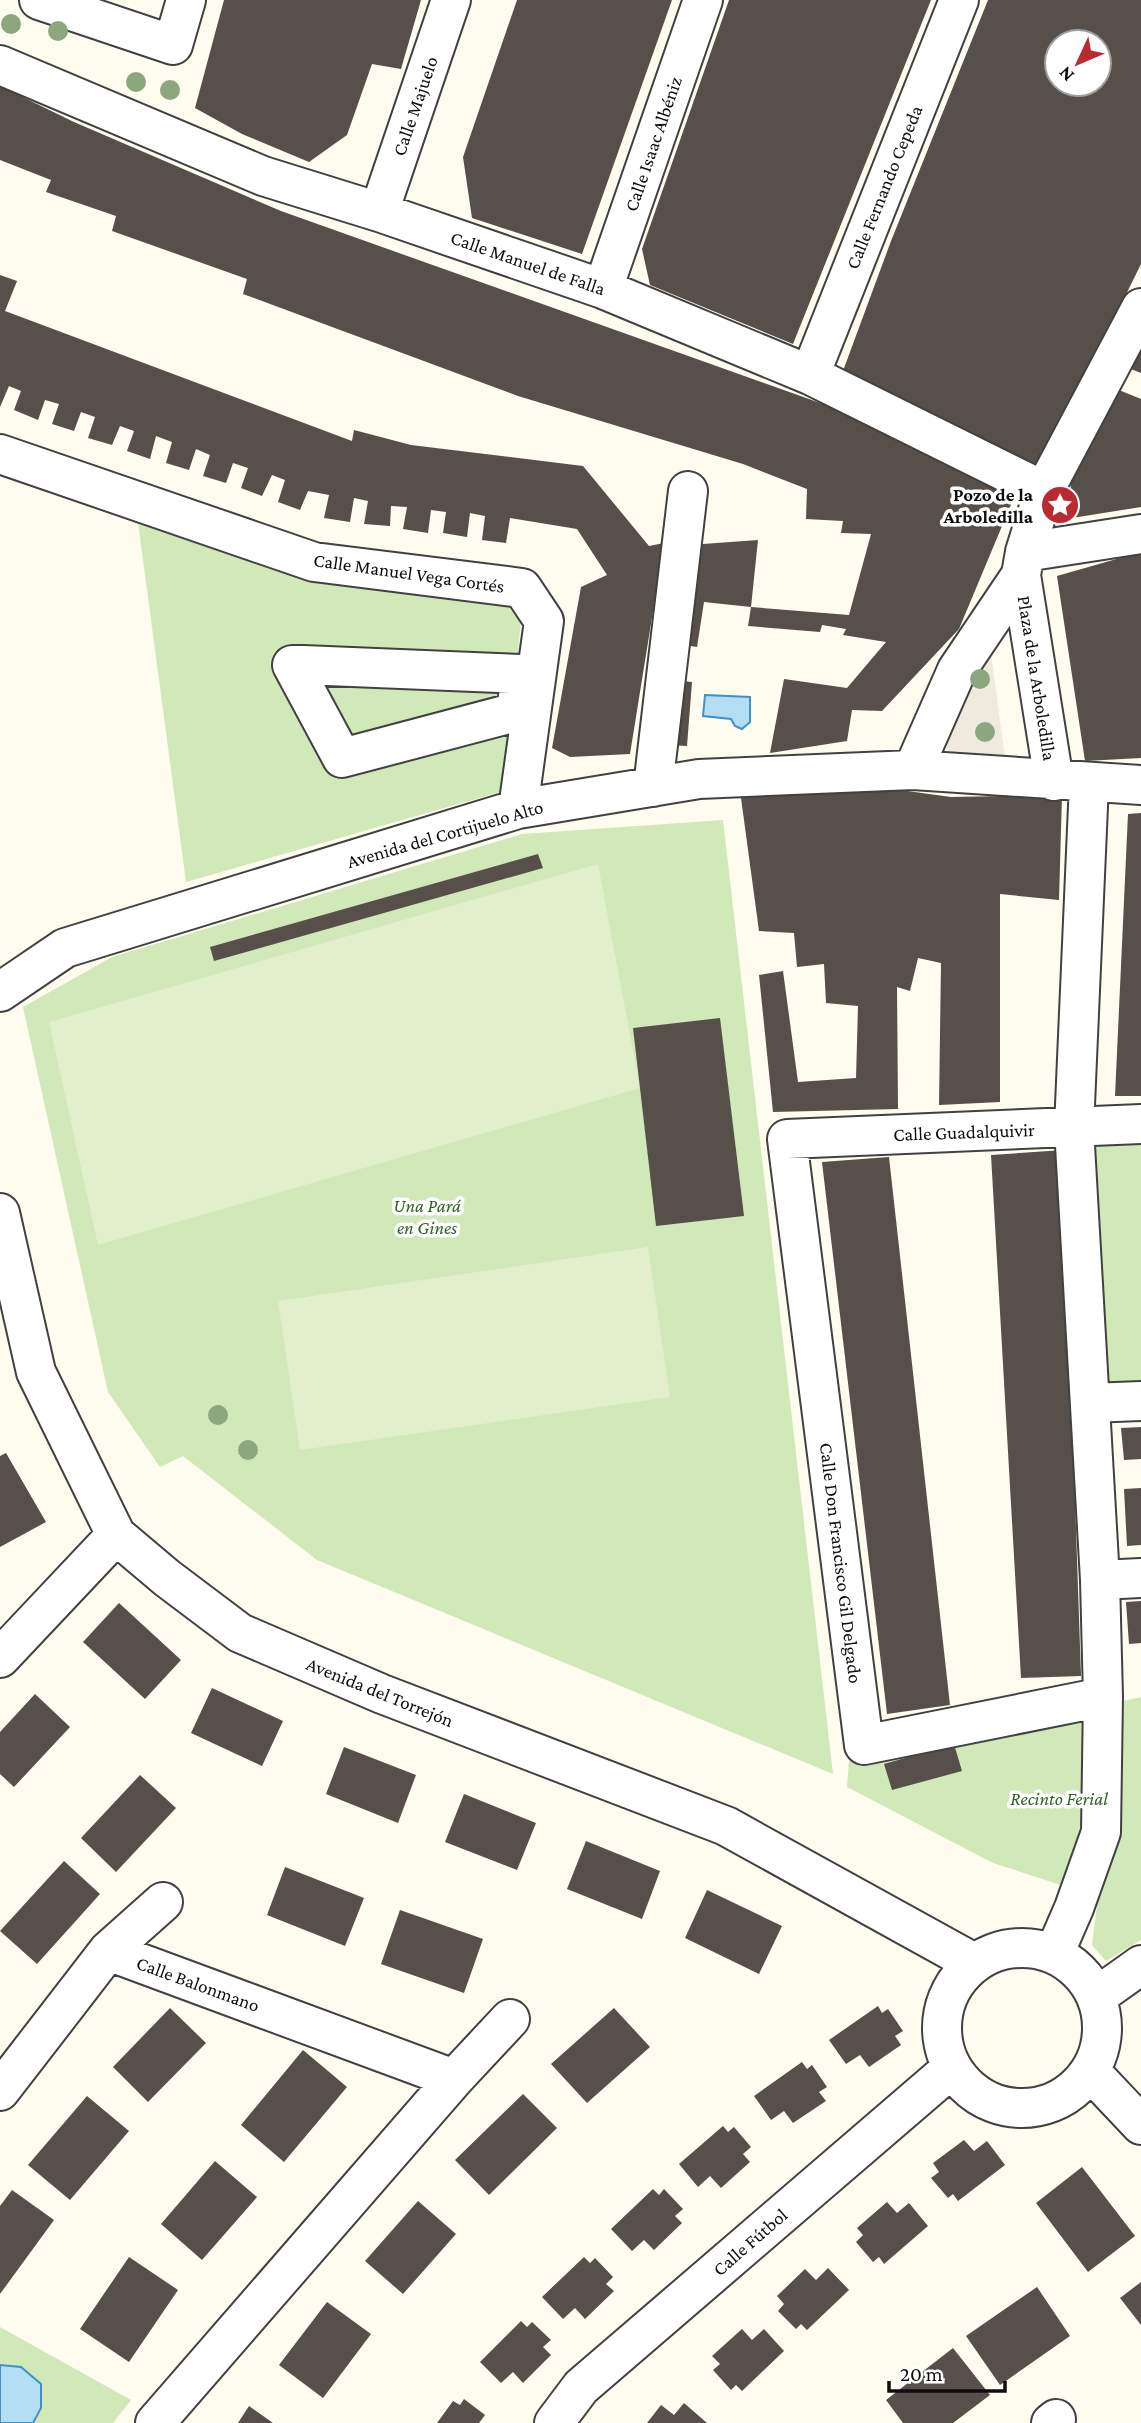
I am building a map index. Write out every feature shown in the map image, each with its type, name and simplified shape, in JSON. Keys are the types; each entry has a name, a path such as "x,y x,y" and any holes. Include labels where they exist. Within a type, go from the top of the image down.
{"street":[{"path":"39,0 173,45 186,0"},
{"name":"Calle Majuelo","path":"379,212 451,0"},
{"name":"Calle Isaac Albéniz","path":"603,289 703,0"},
{"name":"Calle Fernando Cepeda","path":"810,375 959,0"},
{"name":"Calle Manuel de Falla","path":"0,65 263,176 379,212 603,289 810,375 1044,491"},
{"path":"1023,564 1044,491 1141,308"},
{"name":"Calle Manuel Vega Cortés","path":"0,454 314,562 522,588 544,621 518,809"},
{"path":"653,787 688,491"},
{"path":"1023,564 1141,534"},
{"name":"Plaza de la Arboledilla","path":"1023,564 1071,782 913,771 957,670 1023,564"},
{"path":"292,665 521,674 516,712 342,758 292,665"},
{"name":"Avenida del Cortijuelo Alto","path":"0,992 65,948 518,809 699,779 913,771"},
{"path":"1054,1954 1074,1908 1101,1832 1103,1697 1100,1580 1074,1128 1071,782 1141,785"},
{"name":"Calle Guadalquivir","path":"788,1139 1141,1124"},
{"name":"Calle Don Francisco Gil Delgado","path":"788,1139 864,1745 1103,1697"},
{"name":"Avenida del Torrejón","path":"0,1213 36,1372 116,1535 167,1578 240,1633 382,1694 726,1826 974,1963"},
{"path":"1090,1402 1141,1401"},
{"path":"0,1658 116,1535"},
{"path":"1100,1580 1141,1578"},
{"path":"0,2091 108,1951 163,1902"},
{"path":"1026,1948 1054,1954 1081,1973 1096,1997 1102,2017 1101,2045 1090,2071 1066,2095 1041,2107 1013,2108 994,2104 970,2090 952,2068 941,2029 945,2002 954,1983 974,1963 999,1951 1026,1948"},
{"name":"Calle Balonmano","path":"108,1951 454,2079"},
{"path":"1096,1997 1141,1965"},
{"path":"155,2423 454,2079 510,2019"},
{"name":"Calle Fútbol","path":"554,2423 581,2387 952,2068"},
{"path":"1090,2071 1141,2125"}],"green space":[{"path":"137,515 301,579 522,604 507,790 186,882"},
{"name":"Una Pará en Gines","path":"723,820 833,1774 317,1560 183,1456 160,1467 108,1392 23,1007 112,957 522,834"},
{"path":"598,864 640,1088 98,1245 49,1022"},
{"path":"1074,1128 1141,1128 1141,1401 1090,1403"},
{"path":"648,1247 670,1397 300,1450 278,1301"},
{"name":"Recinto Ferial","path":"1141,1697 1141,1940 1106,1961 1092,1945 1098,1897 993,1863 847,1787 849,1761"},
{"path":"0,2327 131,2400 113,2423 0,2423"}],"shaded area":[{"path":"990,646 1005,758 970,763 947,750 946,734"}],"water":[{"path":"705,695 750,697 750,722 742,729 735,726 731,719 703,716"},
{"path":"0,2365 21,2367 41,2384 41,2408 33,2423 0,2423"}],"building":[{"path":"224,0 421,0 401,69 372,64 347,135 309,162 242,134 195,108"},
{"path":"517,0 672,0 582,254 472,218 463,157"},
{"path":"729,0 931,0 793,344 650,285 642,249"},
{"path":"988,0 1141,0 1141,264 1038,473 840,379 891,241"},
{"path":"0,86 74,122 281,211 823,404 837,400 1015,495 959,629 882,711 852,710 847,741 770,753 784,679 847,688 886,642 843,635 846,629 822,625 820,632 748,626 751,607 849,615 871,534 841,533 843,521 806,519 807,489 743,464 518,396 243,294 247,279 112,231 116,216 46,192 51,180 0,160"},
{"path":"0,275 17,281 5,311 352,441 354,430 411,445 583,466 649,546 664,543 630,754 570,757 552,748 581,587 607,575 577,529 510,518 506,543 482,540 485,516 470,513 467,537 443,533 446,512 431,510 428,533 403,529 407,507 391,506 390,526 364,524 368,501 354,498 350,522 324,518 329,495 308,491 300,510 278,502 285,480 272,475 262,496 241,488 248,468 233,463 226,483 203,476 210,455 196,449 189,470 166,463 172,442 156,436 150,459 127,451 134,431 120,426 112,445 88,438 95,417 81,412 74,431 52,424 59,404 45,400 38,420 14,410 21,391 9,386 0,407"},
{"path":"1141,330 1141,373 1123,366"},
{"path":"1114,388 1141,399 1141,507 1072,518 1070,471"},
{"path":"758,540 751,607 704,602 697,647 678,644 689,545"},
{"path":"1141,552 1141,758 1085,761 1057,576"},
{"path":"672,680 692,682 687,746 667,745"},
{"path":"771,786 900,790 951,797 1062,795 1059,900 1000,894 1000,1102 939,1105 941,963 918,958 910,991 897,987 898,1109 773,1112 759,975 783,971 798,1082 856,1078 858,1006 826,1003 824,964 797,967 794,933 759,931 741,798"},
{"path":"1141,813 1141,1096 1115,1096 1128,814"},
{"path":"538,854 543,868 214,961 210,947"},
{"path":"720,1018 744,1216 656,1226 633,1028"},
{"path":"1063,1150 1081,1676 1021,1678 991,1155"},
{"path":"889,1157 950,1705 887,1714 822,1162"},
{"path":"1141,1427 1141,1459 1124,1460 1121,1428"},
{"path":"6,1453 46,1522 0,1547 0,1456"},
{"path":"1141,1488 1141,1545 1127,1546 1124,1489"},
{"path":"1141,1601 1141,1643 1129,1644 1126,1602"},
{"path":"119,1603 181,1660 145,1699 83,1642"},
{"path":"212,1688 283,1721 262,1766 191,1733"},
{"path":"35,1694 70,1727 14,1787 0,1774 0,1732"},
{"path":"954,1744 962,1771 892,1790 884,1764"},
{"path":"344,1747 416,1775 398,1823 326,1794"},
{"path":"140,1775 176,1808 116,1872 81,1838"},
{"path":"464,1794 536,1823 517,1870 445,1842"},
{"path":"586,1841 660,1871 642,1919 567,1889"},
{"path":"64,1861 100,1894 37,1964 0,1931"},
{"path":"285,1867 364,1898 345,1946 267,1915"},
{"path":"707,1890 782,1926 759,1974 685,1938"},
{"path":"400,1910 483,1939 464,1993 381,1964"},
{"path":"878,2006 882,2013 888,2009 903,2031 895,2036 901,2045 869,2067 860,2055 846,2064 829,2040"},
{"path":"170,2008 206,2043 148,2102 113,2067"},
{"path":"614,2008 650,2047 587,2103 551,2064"},
{"path":"303,2050 347,2087 284,2162 241,2125"},
{"path":"802,2062 807,2069 812,2065 827,2087 819,2092 826,2101 793,2123 784,2111 771,2120 754,2096"},
{"path":"523,2094 557,2128 489,2195 455,2160"},
{"path":"87,2096 129,2131 70,2200 28,2165"},
{"path":"723,2126 728,2132 734,2127 751,2147 743,2154 750,2162 721,2188 710,2176 698,2187 679,2164"},
{"path":"964,2140 974,2151 987,2141 1005,2165 958,2201 953,2194 948,2198 931,2178 939,2172 933,2163"},
{"path":"215,2161 257,2197 202,2260 161,2224"},
{"path":"1082,2167 1135,2236 1088,2272 1036,2203"},
{"path":"653,2189 659,2195 664,2189 683,2209 675,2216 682,2223 654,2250 644,2240 632,2251 611,2229"},
{"path":"12,2190 54,2220 0,2294 0,2206"},
{"path":"418,2201 456,2234 403,2294 365,2261"},
{"path":"887,2202 897,2213 909,2203 928,2226 884,2264 879,2257 873,2262 856,2242 863,2235 857,2228"},
{"path":"129,2257 178,2290 129,2362 80,2329"},
{"path":"584,2257 590,2263 595,2258 613,2277 606,2284 614,2291 585,2319 575,2308 563,2319 542,2297"},
{"path":"828,2268 849,2290 807,2330 801,2324 796,2329 778,2311 784,2304 777,2296 805,2269 816,2280"},
{"path":"1141,2282 1141,2325 1120,2298"},
{"path":"1037,2287 1070,2336 1000,2385 966,2336"},
{"path":"327,2302 371,2334 323,2398 279,2365"},
{"path":"521,2321 527,2327 532,2322 551,2340 543,2347 551,2355 523,2383 513,2372 501,2383 480,2362"},
{"path":"742,2329 752,2340 764,2329 784,2351 742,2391 736,2385 731,2390 713,2370 720,2364 712,2356"},
{"path":"953,2348 990,2395 953,2423 903,2423 886,2400"},
{"path":"464,2399 485,2415 479,2423 437,2423 453,2401 460,2405"},
{"path":"684,2403 707,2423 647,2423 661,2405 674,2415"},
{"path":"249,2406 273,2423 238,2423"}],"place":[{"name":"Pozo de la Arboledilla","path":"1060,505"}]}
